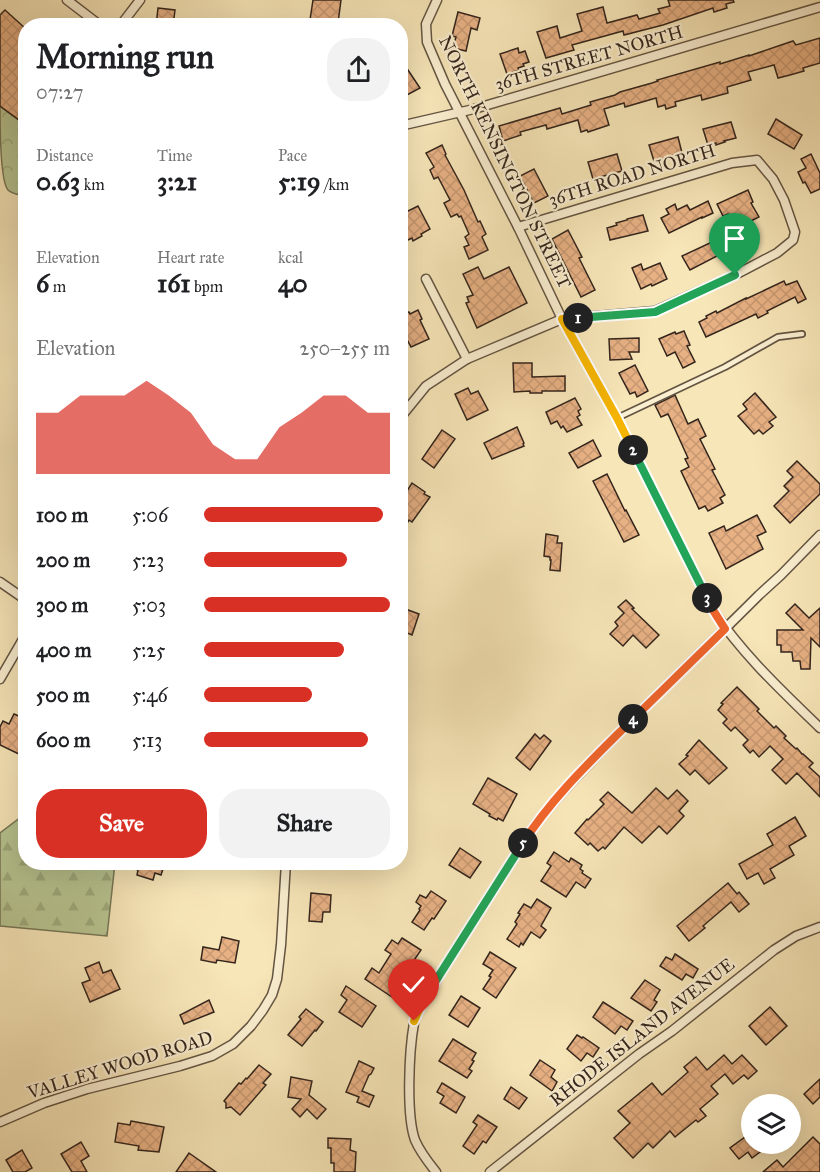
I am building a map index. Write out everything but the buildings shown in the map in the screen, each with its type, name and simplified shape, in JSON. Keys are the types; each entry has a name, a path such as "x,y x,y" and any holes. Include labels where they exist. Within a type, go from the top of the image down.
{"street":[{"path":"67,0 91,18"},
{"path":"126,18 140,0"},
{"name":"NORTH KENSINGTON STREET","path":"437,0 426,24 427,42 562,319 617,418 713,610 725,629 758,667 820,728"},
{"name":"36TH STREET NORTH","path":"408,124 460,113 820,7"},
{"name":"36TH ROAD NORTH","path":"518,227 732,163 757,159 773,178 784,200 795,232 793,240 777,253 655,312 562,319"},
{"path":"426,279 466,359"},
{"path":"408,407 426,386 466,359 562,319"},
{"path":"436,1172 422,1154 416,1141 410,1115 411,1045 414,1021 423,1001 542,815 573,779 820,535"},
{"path":"0,582 18,594"},
{"path":"0,679 18,648"},
{"name":"VALLEY WOOD ROAD","path":"0,1122 44,1103 87,1089 212,1056 232,1044 251,1026 263,1010 272,995 277,979 286,870"},
{"name":"RHODE ISLAND AVENUE","path":"490,1172 774,950 796,936 820,927"}],"lane":[{"path":"617,418 725,367 778,337 802,334"}],"green space":[{"path":"0,106 18,120 18,194 8,190 5,184 1,150"},
{"path":"18,819 18,870 114,870 107,936 0,926 0,833"}],"route":[{"path":"414,1021 423,1001 542,815 573,779 725,629 713,610 617,418 562,319 655,312 735,275"}]}
